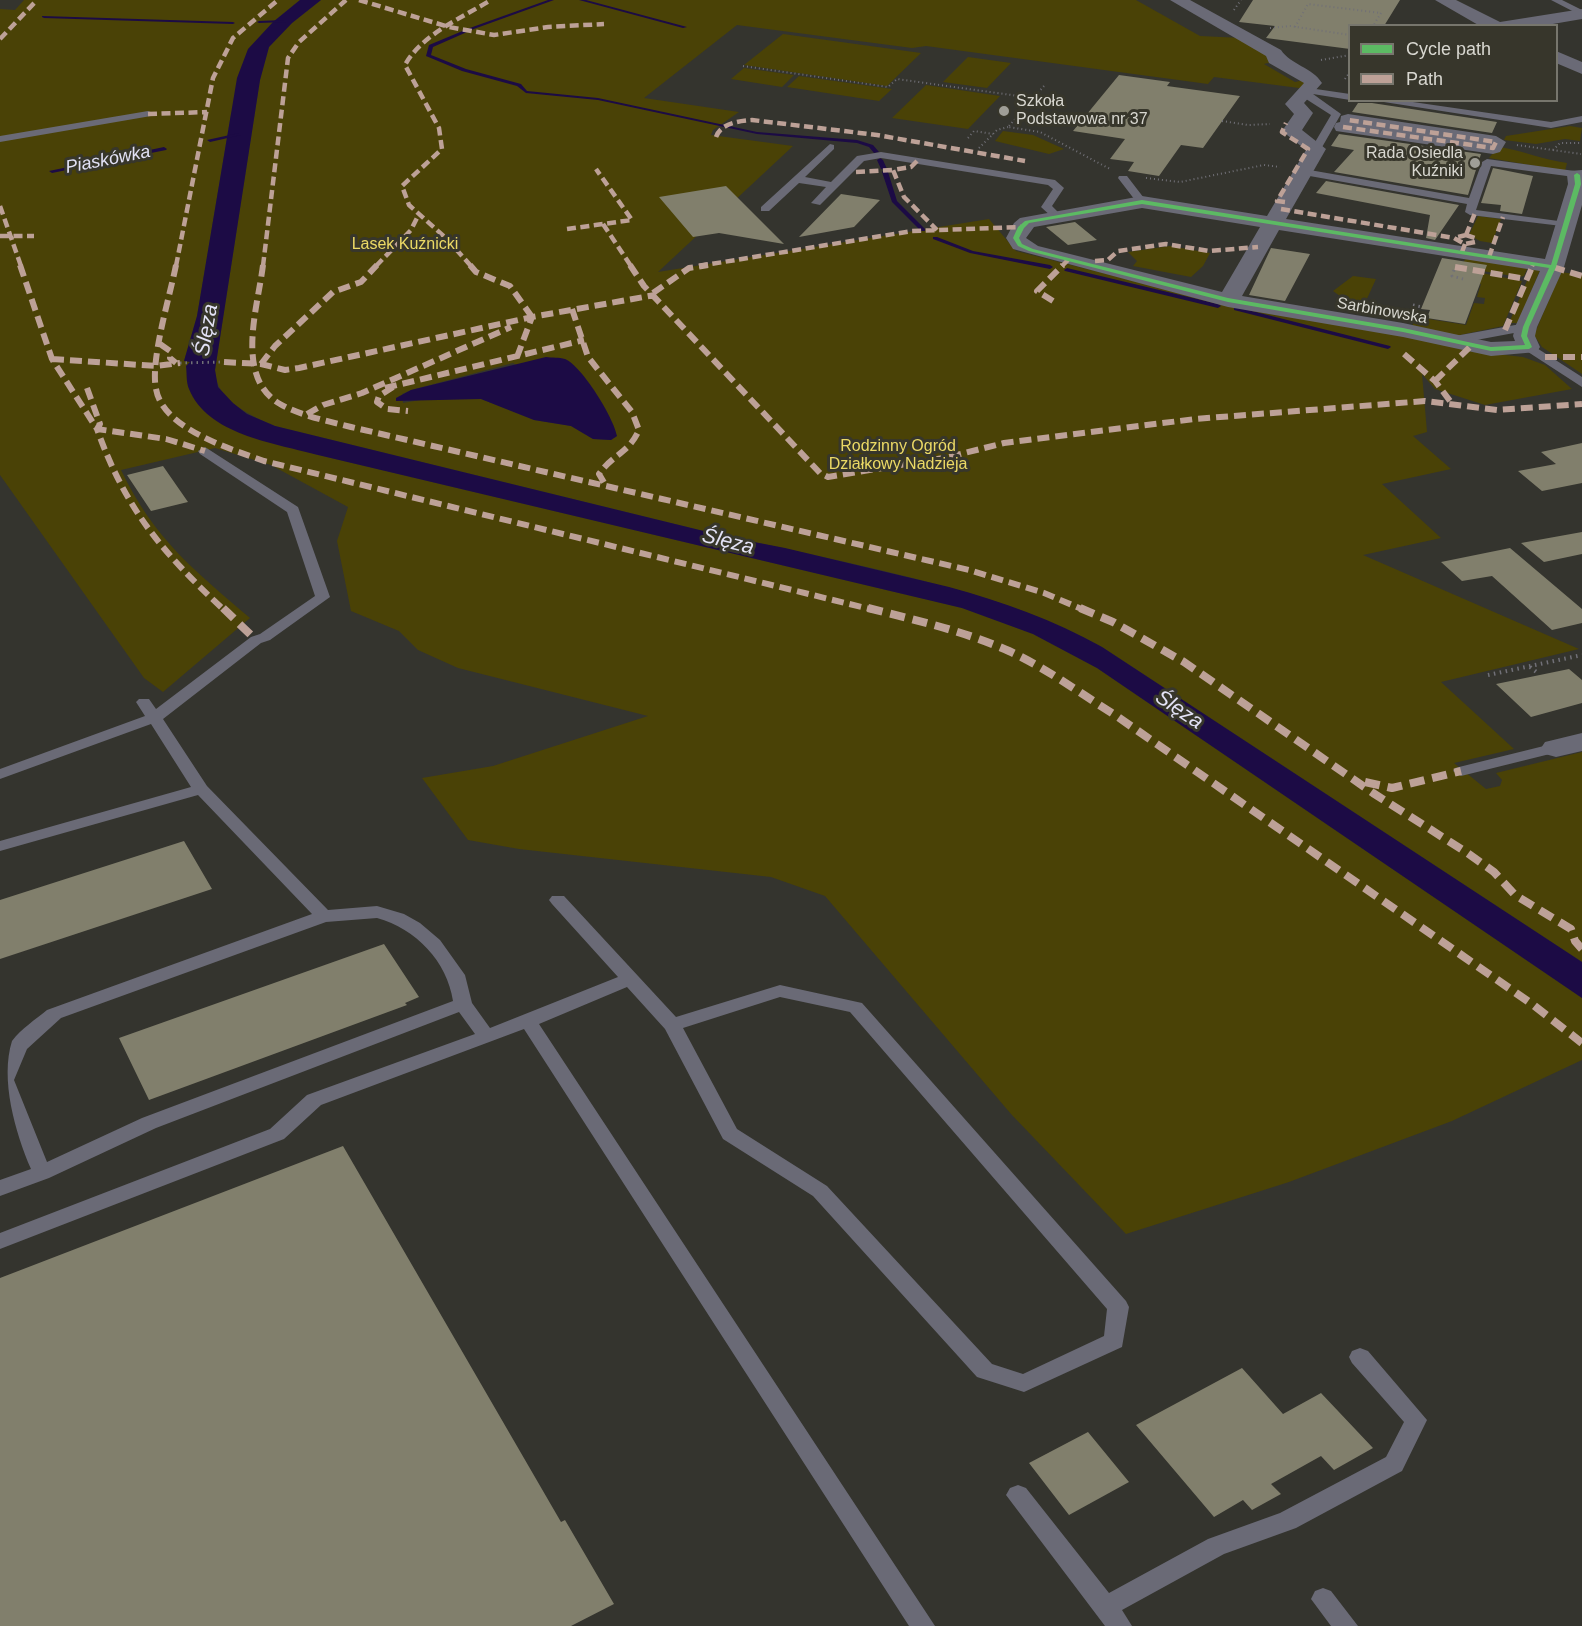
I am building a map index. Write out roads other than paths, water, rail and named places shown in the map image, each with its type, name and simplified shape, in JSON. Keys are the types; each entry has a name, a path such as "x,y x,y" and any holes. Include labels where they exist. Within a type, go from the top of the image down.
{"street":[{"path":"1178,0 1275,54 1275,60 1310,78 1313,83 1294,104 1304,113 1292,131 1316,149 1228,300"},
{"path":"1443,0 1490,24"},
{"path":"1519,24 1582,14"},
{"path":"1351,124 1493,148 1496,142"},
{"path":"1528,337 1572,222 1580,175"},
{"path":"1057,216 1142,202 1553,267"},
{"name":"Sarbinowska","path":"1057,216 1027,222 1021,226 1016,238 1020,245 1031,250 1228,300 1455,340 1491,349 1528,337"}],"lane":[{"path":"1555,0 1582,14"},
{"path":"1304,93 1348,97"},
{"path":"1304,93 1336,114 1316,149"},
{"path":"1389,102 1551,125 1582,119"},
{"path":"0,139 148,114"},
{"path":"765,209 830,147"},
{"path":"816,202 861,158 881,155 1051,182 1059,188 1046,207 1057,216"},
{"path":"1572,222 1470,212 1487,162 1580,175"},
{"path":"1304,172 1472,202"},
{"path":"1125,176 1142,202"},
{"path":"797,179 832,185"},
{"path":"1528,337 1582,383"},
{"path":"0,774 154,718 256,640 265,637 323,597 293,510 205,451"},
{"path":"144,702 201,789 324,916"},
{"path":"1461,771 1569,745"},
{"path":"0,846 201,789"},
{"path":"558,900 672,1025 730,1134 820,1191 985,1371 1024,1383 1114,1341 1118,1307 856,1007 780,991 672,1025"},
{"path":"42,1173 4,1080 19,1045 54,1014 324,916 377,912 398,918 414,927 434,944 459,979 463,1004 486,1036"},
{"path":"0,1241 277,1134 314,1100 528,1021 630,979"},
{"path":"0,1188 42,1173 149,1123 463,1004"},
{"path":"528,1021 923,1626"},
{"path":"1105,1607 1216,1546 1288,1521 1394,1464 1416,1420 1360,1357"},
{"path":"1018,1495 1120,1626"},
{"path":"1323,1599 1346,1626"}],"water":[{"name":"Ślęza","path":"300,0 321,0 292,23 269,47 260,80 215,370 218,387 247,414 275,426 728,537 785,548 949,587 1009,605 1047,620 1102,647 1582,962 1582,998 1097,668 1033,634 962,608 280,446 243,434 210,417 198,404 189,389 186,366 190,362 184,361 197,316 237,78 248,49 273,22"},
{"path":"546,357 565,359 580,371 604,406 617,436 611,440 593,439 571,426 534,420 481,399 396,401 396,398 411,390"}],"waterway":[{"path":"469,29 552,0"},
{"path":"581,0 685,27"},
{"path":"0,16 6,16"},
{"path":"44,17 233,23"},
{"path":"259,22 284,21"},
{"path":"465,31 431,46 428,56 464,70 519,85 526,92 598,99 757,133 857,142 871,146 876,152"},
{"name":"Piaskówka","path":"210,140 239,134"},
{"name":"Piaskówka","path":"52,171 164,149"},
{"path":"880,160 884,169"},
{"path":"885,172 895,202 923,230"},
{"path":"935,238 972,252 1050,267"},
{"path":"1067,270 1218,306"},
{"path":"1236,309 1388,347"}],"place":[{"name":"Szkoła Podstawowa nr 37","path":"1004,111"},
{"name":"Rada Osiedla Kuźniki","path":"1475,163"}],"park label":[{"name":"Lasek Kuźnicki","path":"405,245"},
{"name":"Rodzinny Ogród Działkowy Nadzieja","path":"898,456"}]}
